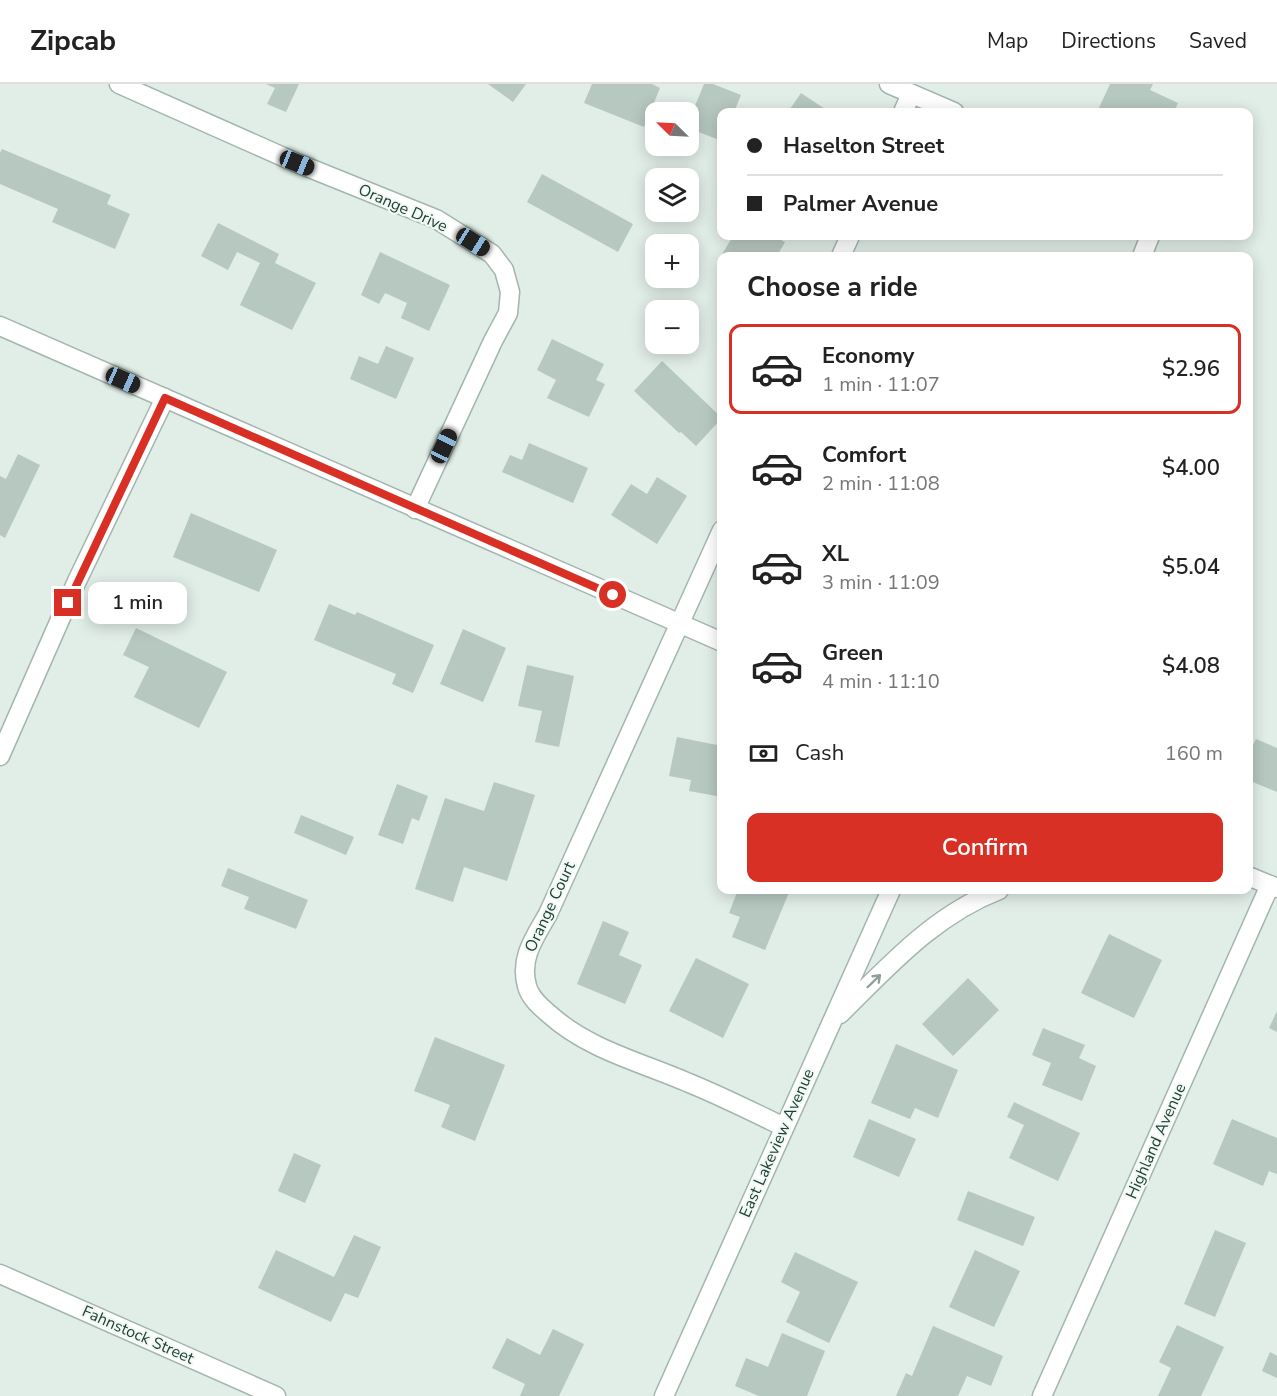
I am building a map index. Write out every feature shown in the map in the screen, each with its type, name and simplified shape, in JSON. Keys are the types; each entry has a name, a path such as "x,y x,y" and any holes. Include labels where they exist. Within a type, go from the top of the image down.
{"street":[{"name":"Orange Drive","path":"119,84 297,163 436,219 492,254 504,270 510,292 508,313 415,509"},
{"path":"889,84 944,108"},
{"path":"905,108 911,94"},
{"path":"0,326 717,640"},
{"path":"0,756 77,581 165,398"},
{"name":"Orange Court","path":"717,541 548,914 528,950 524,966 527,988 537,1004 564,1028 613,1054 688,1082 784,1127"},
{"path":"1253,878 1274,887"},
{"name":"Highland Avenue","path":"1042,1396 1274,887"},
{"name":"East Lakeview Avenue","path":"664,1396 889,894"},
{"path":"832,1022 919,937 943,918 991,894"},
{"name":"Fahnstock Street","path":"0,1274 254,1392 276,1396"}],"building":[{"path":"266,84 299,84 286,112 267,104 275,88"},
{"path":"488,84 526,84 513,102"},
{"path":"592,84 652,84 660,88 654,102 645,102 644,127 584,103"},
{"path":"704,84 713,84 741,95 736,108 717,108 717,139 699,132 699,102 697,102"},
{"path":"1110,84 1153,84 1150,90 1178,103 1176,108 1099,108"},
{"path":"801,93 824,108 791,108"},
{"path":"2,149 111,195 107,204 130,214 115,249 52,222 58,209 0,184"},
{"path":"542,174 633,224 618,252 527,202"},
{"path":"218,223 279,254 275,263 316,283 292,330 240,305 260,263 237,252 228,270 201,256"},
{"path":"731,240 781,240 785,242 779,252 723,252"},
{"path":"380,252 450,285 429,331 401,318 407,303 385,293 379,304 361,295"},
{"path":"552,339 604,364 596,380 605,384 589,417 547,398 556,380 537,370"},
{"path":"386,346 414,358 396,399 350,379 359,356 378,364"},
{"path":"662,361 717,413 717,423 696,446 634,391"},
{"path":"529,443 588,468 573,503 502,472 510,455 522,460"},
{"path":"18,454 40,465 5,538 0,535 0,476 6,479"},
{"path":"657,477 687,496 657,544 611,515 631,484 647,494"},
{"path":"191,513 277,550 259,592 173,557"},
{"path":"329,604 355,615 357,612 434,645 413,693 392,684 396,674 314,640"},
{"path":"136,628 227,672 199,728 134,697 149,667 123,655"},
{"path":"463,629 506,648 483,702 440,684"},
{"path":"527,665 574,676 559,747 535,742 542,711 518,706"},
{"path":"677,737 717,745 717,796 689,791 691,780 669,776"},
{"path":"1256,739 1277,748 1277,792 1253,782 1253,745"},
{"path":"494,782 535,795 507,881 464,867 453,902 415,889 445,798 484,811"},
{"path":"397,784 428,796 419,821 412,818 403,844 378,835"},
{"path":"301,815 354,837 346,855 294,833"},
{"path":"228,868 308,900 296,929 244,909 249,897 221,886"},
{"path":"736,894 788,894 765,950 732,937 740,917 729,913"},
{"path":"603,921 629,932 619,955 642,965 625,1004 577,984"},
{"path":"1109,934 1162,960 1134,1018 1081,993"},
{"path":"696,958 749,984 723,1038 669,1011"},
{"path":"968,978 999,1010 953,1056 922,1024"},
{"path":"1277,1011 1277,1032 1269,1028"},
{"path":"1043,1028 1085,1045 1079,1058 1096,1066 1082,1101 1042,1085 1051,1063 1032,1055"},
{"path":"435,1037 505,1065 475,1141 441,1127 450,1105 414,1091"},
{"path":"896,1044 958,1070 938,1118 915,1108 910,1119 871,1103"},
{"path":"1014,1102 1080,1133 1058,1181 1009,1158 1024,1125 1007,1117"},
{"path":"869,1119 916,1139 899,1177 853,1157"},
{"path":"1232,1119 1277,1138 1277,1174 1269,1171 1263,1186 1213,1164"},
{"path":"294,1153 321,1165 305,1203 278,1191"},
{"path":"968,1191 1035,1217 1023,1246 957,1220"},
{"path":"1215,1230 1246,1243 1215,1317 1184,1304"},
{"path":"354,1235 381,1247 358,1298 345,1293 331,1322 258,1288 276,1250 334,1277"},
{"path":"975,1250 1020,1271 994,1327 949,1307"},
{"path":"795,1252 858,1282 829,1343 786,1322 800,1292 781,1282"},
{"path":"1177,1325 1224,1347 1201,1396 1158,1396 1171,1368 1159,1362"},
{"path":"933,1326 1003,1356 991,1386 967,1376 958,1396 896,1396 906,1373 912,1376"},
{"path":"553,1329 584,1344 559,1396 520,1396 525,1384 492,1368 507,1338 540,1355"},
{"path":"782,1333 825,1351 807,1396 759,1396 735,1386 746,1358 768,1367"},
{"path":"1270,1352 1277,1356 1277,1378 1262,1371"}],"route":[{"path":"68,603 165,398 613,595"}]}
